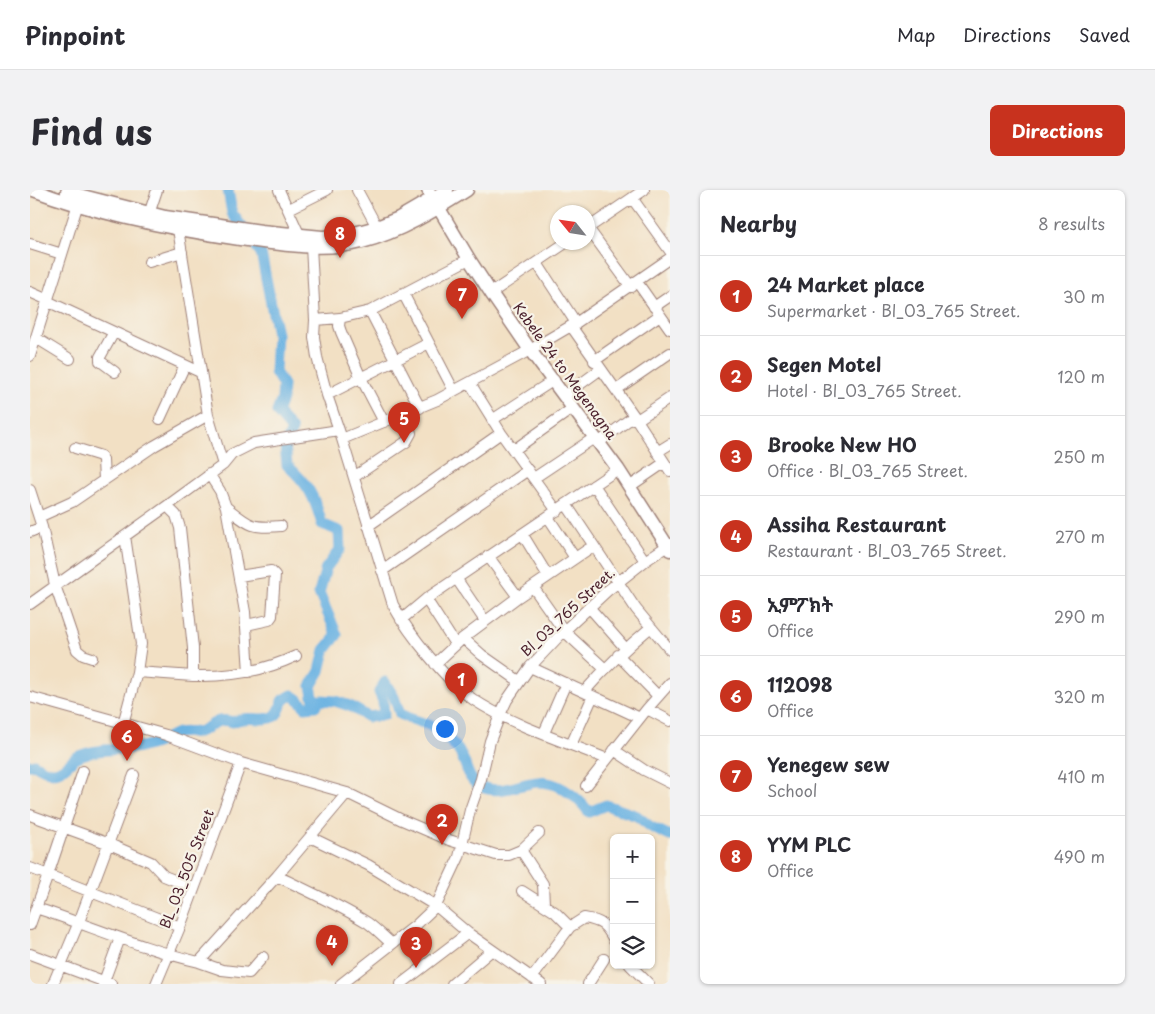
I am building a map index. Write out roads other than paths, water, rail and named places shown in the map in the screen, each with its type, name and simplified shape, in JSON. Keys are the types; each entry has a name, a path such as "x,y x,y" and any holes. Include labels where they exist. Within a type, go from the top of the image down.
{"main road":[{"path":"33,190 95,205 214,223 268,243 311,246 360,242 375,238 418,220 433,199 467,190"},
{"path":"59,190 145,223 221,236 235,232 261,231 300,236 343,236 377,227 399,218 447,190"},
{"path":"79,190 95,205"},
{"path":"30,195 76,210 95,205"},
{"name":"Kebele 24 to Megenagna","path":"433,199 491,293 530,350 618,469 669,547"}],"street":[{"path":"150,214 156,190"},
{"path":"279,190 300,236"},
{"path":"289,209 327,190"},
{"path":"357,190 377,227"},
{"path":"595,223 644,190"},
{"path":"632,198 670,251"},
{"path":"30,356 76,210"},
{"path":"178,229 208,415 222,464"},
{"path":"595,237 670,328"},
{"path":"30,244 62,254"},
{"path":"311,246 315,344 327,396 341,435 393,605 401,620 435,664 473,700 500,715 607,759"},
{"path":"491,293 556,250"},
{"path":"149,262 182,252"},
{"path":"30,604 167,506 222,464 232,454 245,446 286,438 341,435 384,422 420,408 470,383 574,324 670,258"},
{"path":"315,320 340,318 370,312 469,259"},
{"path":"537,263 598,365 636,418 667,467 629,487"},
{"path":"30,292 200,372"},
{"path":"403,293 454,391"},
{"path":"564,396 657,311 670,296"},
{"path":"370,312 420,408"},
{"path":"340,318 339,326 361,378 384,422"},
{"path":"114,332 100,361 115,372"},
{"path":"36,338 70,359"},
{"path":"327,396 430,343"},
{"path":"616,390 670,353"},
{"path":"160,419 185,365"},
{"path":"492,420 554,380"},
{"path":"470,383 492,420 557,511"},
{"path":"382,571 531,474 670,398"},
{"path":"514,450 573,408"},
{"path":"354,477 406,442 411,433 403,414"},
{"path":"30,532 40,522 154,446 208,415"},
{"path":"368,526 501,433"},
{"path":"658,452 670,444"},
{"path":"75,448 101,456 104,480"},
{"path":"401,620 426,599 456,578 523,535 618,469"},
{"path":"209,474 220,491 226,507 246,625 248,672"},
{"path":"594,485 645,561"},
{"path":"30,490 40,522 55,586 77,650 83,655 92,658"},
{"path":"566,504 618,582 670,650"},
{"path":"167,506 176,515 180,528 193,648 193,676"},
{"path":"226,507 254,527 281,526"},
{"path":"548,517 575,558"},
{"path":"523,535 548,576"},
{"path":"123,724 137,672 141,644 125,536"},
{"path":"435,664 459,641 518,597 593,546"},
{"name":"Bl_03_765 Street.","path":"341,984 415,926 436,906 459,857 470,810 480,783 490,741 507,700 519,681 564,631 589,607 645,561 669,547"},
{"path":"488,556 518,597"},
{"path":"239,576 271,571 275,575 272,616 269,620 246,625"},
{"path":"456,578 486,621"},
{"path":"533,587 564,631 605,669"},
{"path":"426,599 459,641 519,681"},
{"path":"589,607 658,696"},
{"path":"571,745 589,694 605,669 651,627"},
{"path":"137,672 219,677 248,672 283,662 296,656"},
{"path":"530,667 589,694 670,721"},
{"path":"586,786 643,713 670,683"},
{"path":"544,733 566,684"},
{"path":"30,697 166,735 241,763 347,793 402,820 449,840 496,855 509,855 521,850 539,832"},
{"path":"614,750 644,770 670,783"},
{"name":"BL_03_505 Street","path":"156,984 180,927 241,763"},
{"path":"30,924 83,770"},
{"path":"53,984 79,922 134,775"},
{"path":"199,962 277,876 347,793"},
{"path":"30,816 107,843 152,862 164,876 194,888"},
{"path":"310,837 368,865 436,906 468,933 539,982 570,927 584,918 592,919 604,925 610,934"},
{"path":"521,850 543,884 544,904"},
{"path":"30,868 180,927"},
{"path":"277,876 360,918 392,944"},
{"path":"522,891 556,912 570,927"},
{"path":"36,908 168,955 199,962 222,970 249,973 263,957"},
{"path":"401,984 468,933"},
{"path":"30,954 106,983 120,938"},
{"path":"452,984 492,950"},
{"path":"588,984 604,959"},
{"path":"634,969 649,984"},
{"path":"352,976 359,984"}],"waterway":[{"path":"228,190 232,213 261,253 277,334 275,372 283,385 282,399 277,412 292,430 285,445 287,465 306,485 322,524 339,531 340,549 326,568 319,593 337,635 325,650 320,671 311,686 315,706"},
{"path":"30,765 34,764 41,769 55,772 77,757 94,751 150,745 178,733 199,732 223,720 233,722 248,718 270,718 275,716 282,701 292,695 305,707 315,706 321,700 335,701 350,706 368,717 384,715 383,701 379,692 385,682 394,697 400,714 436,728 441,732 458,750 473,781 482,787 494,790 506,789 540,782 556,785 571,794 589,812 606,805 637,816 651,827 670,836"}],"place":[{"name":"YYM PLC","path":"340,258"},
{"name":"Yenegew sew","path":"462,319"},
{"name":"ኢምፖክት","path":"404,443"},
{"name":"24 Market place","path":"461,704"},
{"name":"112098","path":"127,761"},
{"name":"Segen Motel","path":"442,845"},
{"name":"Assiha Restaurant","path":"332,966"},
{"name":"Brooke New HO","path":"416,968"}]}
